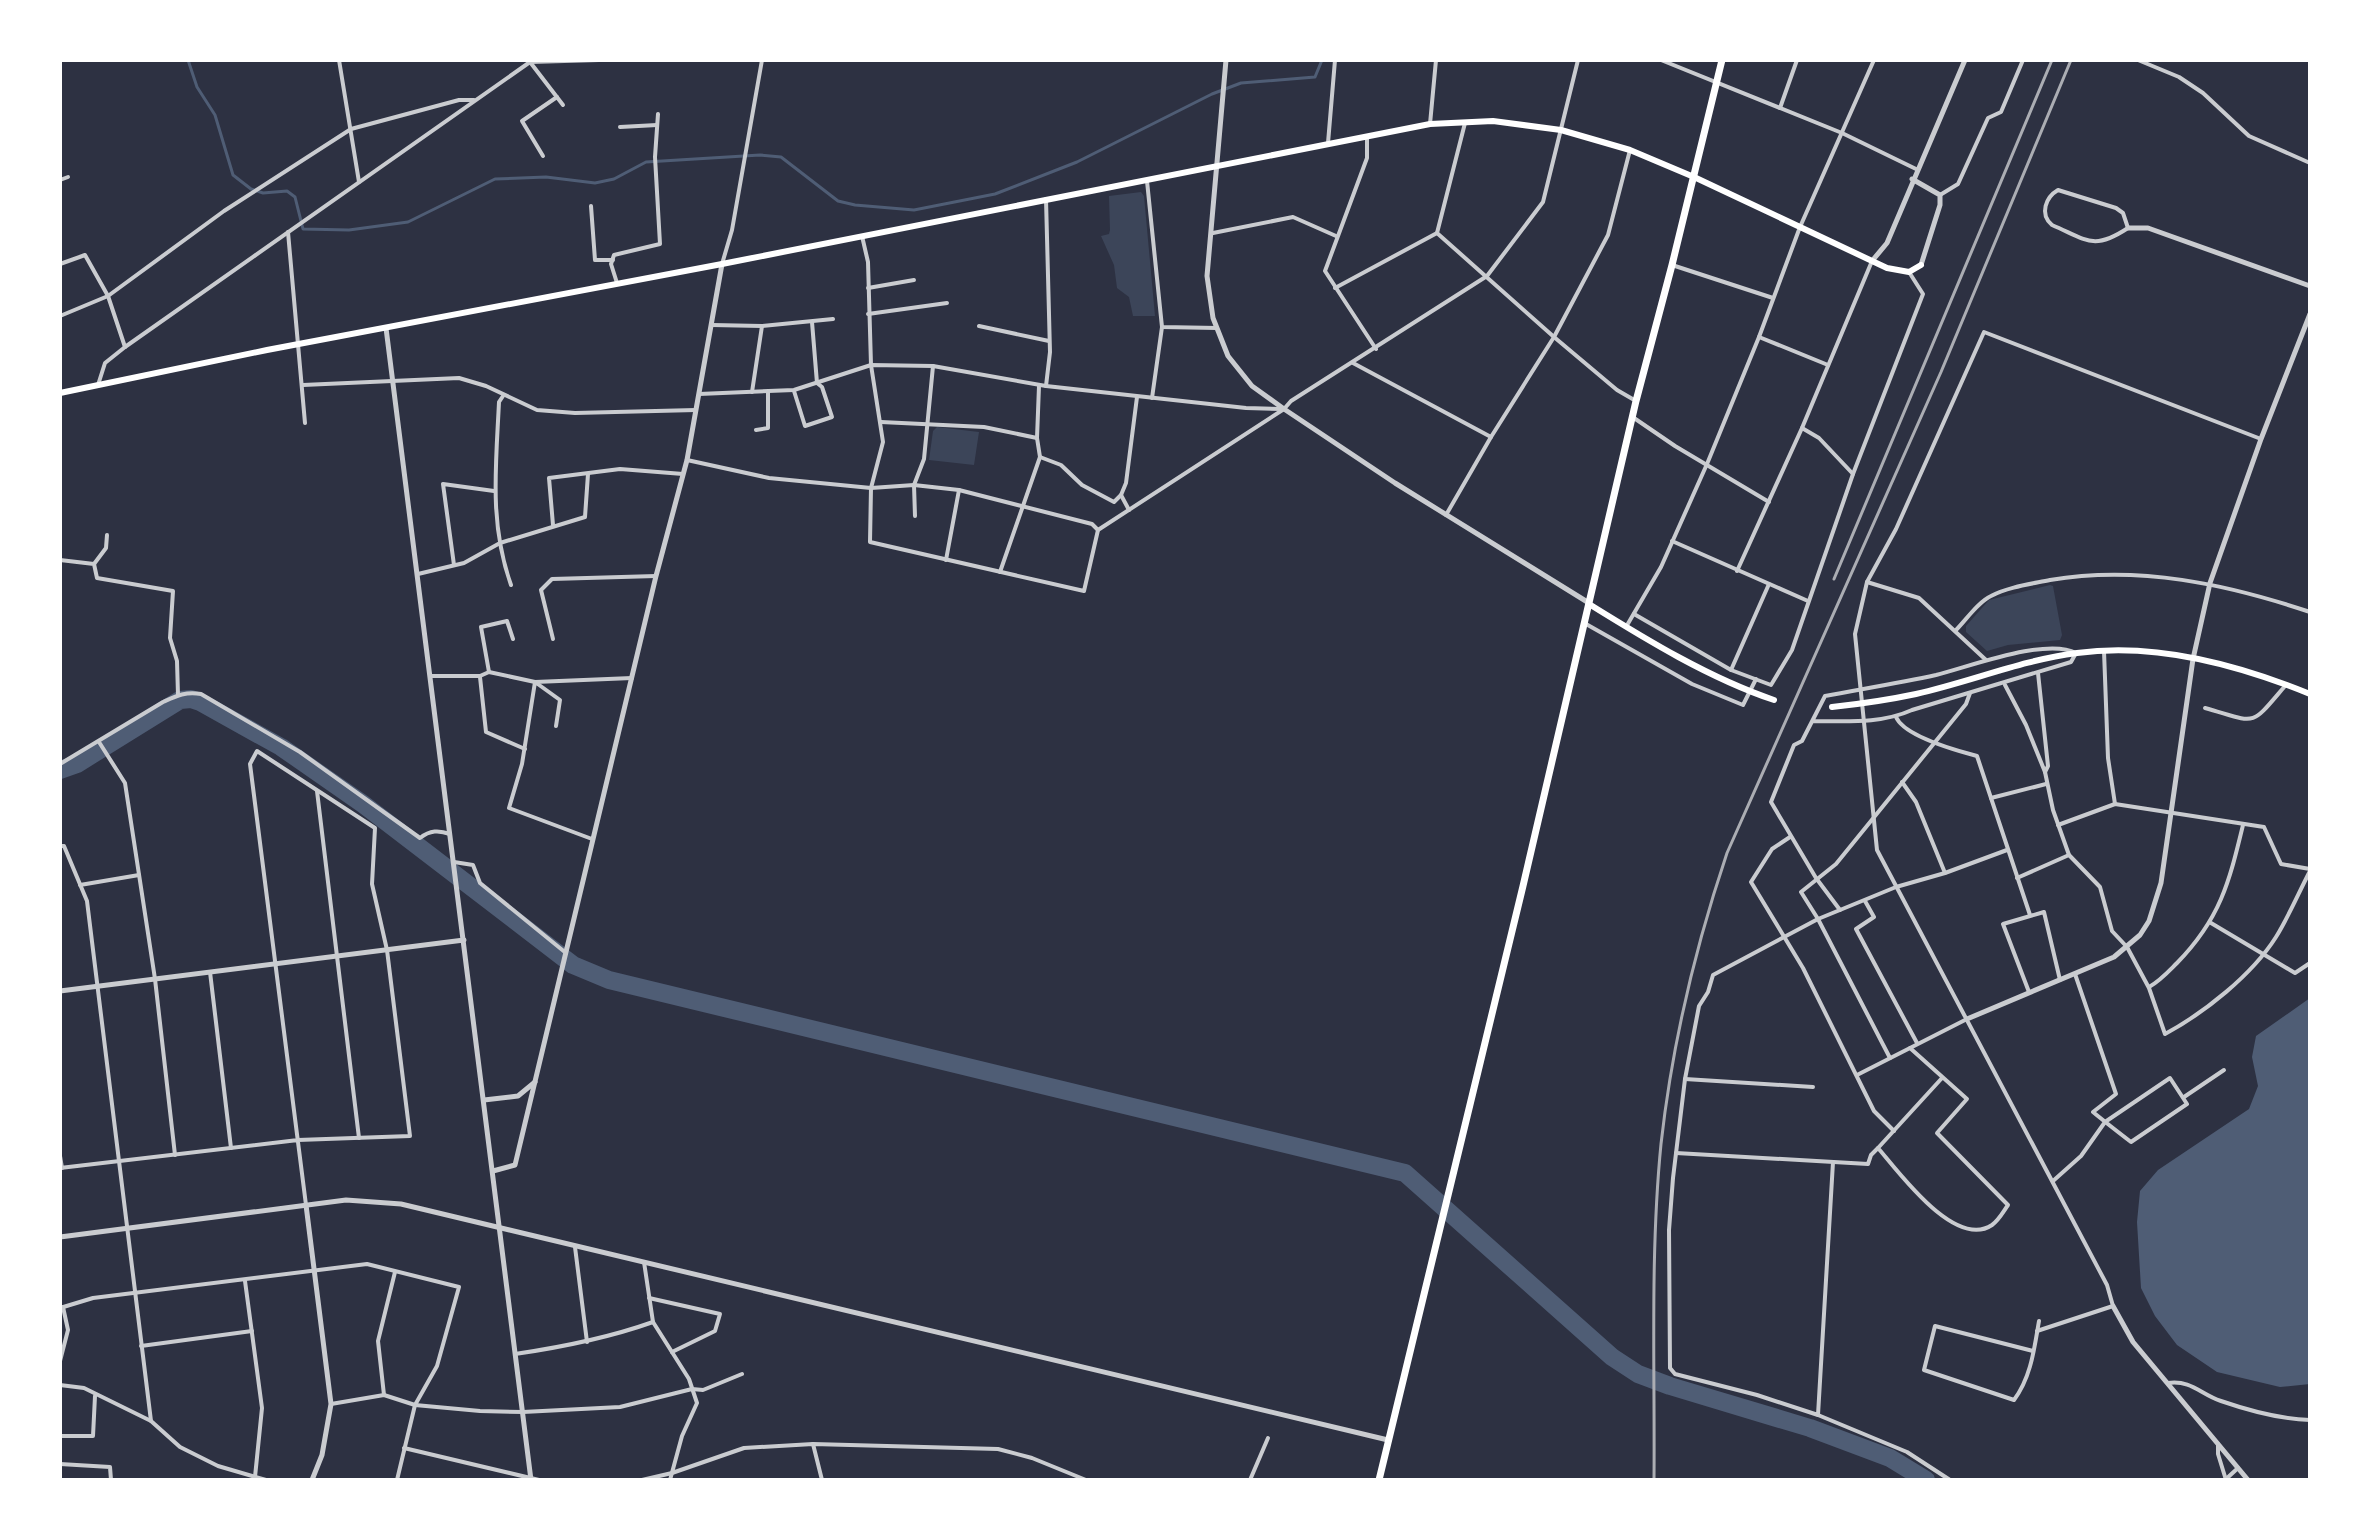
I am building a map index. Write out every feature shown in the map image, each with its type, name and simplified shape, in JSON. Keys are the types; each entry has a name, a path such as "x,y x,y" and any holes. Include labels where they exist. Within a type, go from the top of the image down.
{"highway":[{"path":"1379,1480 1636,401 1722,60"}],"main road":[{"path":"60,393 1430,124 1493,121 1561,130 1630,150 1900,273 1921,265"},
{"path":"1589,604 1742,689 1774,700"},
{"path":"1832,707 1917,694 2076,653 2104,651 2148,651 2193,659 2286,684 2310,694"}],"street":[{"path":"339,60 359,182"},
{"path":"98,385 105,363 125,347 530,62 599,60"},
{"path":"493,1171 515,1165 568,955 656,576 687,460 762,60"},
{"path":"1226,60 1207,276 1213,318 1228,356 1252,386 1284,409 1589,604"},
{"path":"1328,143 1335,60"},
{"path":"1430,124 1436,60"},
{"path":"862,236 868,262 871,365 883,442 871,488 870,542 1084,591 1098,530 1284,409 1291,401 1487,276 1543,202 1578,60"},
{"path":"1661,60 1842,133 1916,169"},
{"path":"1780,108 1797,60"},
{"path":"1626,627 1661,567 1707,464 1800,227 1874,60"},
{"path":"1737,571 1802,428 1872,261 1887,243 1965,60"},
{"path":"1940,195 1958,184 1988,118 2001,112 2023,60"},
{"path":"2138,60 2179,77 2203,93 2249,136 2310,163"},
{"path":"530,62 563,105"},
{"path":"543,156 522,121 557,97"},
{"path":"60,316 108,296 224,211 351,129 459,100 474,100"},
{"path":"617,283 611,264 614,255 660,244 655,157 658,114"},
{"path":"1335,288 1437,233 1465,123"},
{"path":"620,127 657,125"},
{"path":"1367,135 1367,158 1325,271 1376,349"},
{"path":"1446,515 1554,337 1608,235 1630,150"},
{"path":"60,180 68,177"},
{"path":"1147,179 1162,327 1152,398"},
{"path":"1912,179 1940,195"},
{"path":"2128,228 2123,213 2116,208 2058,190 2046,202 2045,213 2052,225 2099,243 2128,228 2148,228 2310,286"},
{"path":"1921,265 1940,205 1940,195"},
{"path":"1046,199 1049,341 1046,386"},
{"path":"591,206 595,260 613,260"},
{"path":"1213,233 1293,217 1336,236"},
{"path":"288,232 305,423"},
{"path":"1437,233 1554,337 1617,390 1636,401"},
{"path":"60,264 85,255 108,296 125,347"},
{"path":"1672,265 1774,299"},
{"path":"1634,614 1731,670 1771,685 1792,650 1853,474 1923,294 1909,272"},
{"path":"868,288 914,280"},
{"path":"868,314 947,303"},
{"path":"1857,1075 1967,1019 2114,957 2140,935 2156,905 2193,659 2210,583 2310,314"},
{"path":"712,325 762,326 833,319"},
{"path":"794,390 805,426 832,417 822,387 817,383 812,322"},
{"path":"752,392 762,326"},
{"path":"979,326 1049,341"},
{"path":"1162,327 1217,328"},
{"path":"386,328 531,1479"},
{"path":"2248,1480 2133,1342 2113,1306 2107,1285 1877,850 1855,634 1867,582 1896,529 1984,332 2261,439"},
{"path":"1759,337 1828,365"},
{"path":"1353,363 1491,437"},
{"path":"699,394 794,390 871,365 933,366 1046,386 1246,408 1284,409"},
{"path":"915,516 914,485 924,459 933,366"},
{"path":"303,385 459,378 486,386 537,410 575,413 696,410"},
{"path":"1000,572 1040,457 1037,438 1039,385"},
{"path":"756,430 768,428 768,392"},
{"path":"503,396 499,402 494,491 499,550 511,585"},
{"path":"1040,457 1061,465 1082,485 1114,502 1126,483 1137,396"},
{"path":"1634,418 1769,502"},
{"path":"881,422 984,427 1037,438"},
{"path":"1802,428 1819,438 1853,474"},
{"path":"687,460 769,478 871,488 914,485 959,490 1092,524 1098,530"},
{"path":"553,525 549,478 620,469 683,474"},
{"path":"418,574 464,563 500,543 585,517 588,474"},
{"path":"454,565 443,484 494,491"},
{"path":"946,560 959,490"},
{"path":"1121,495 1129,510"},
{"path":"107,535 106,548 94,564 97,578 173,591 170,638 177,661 178,695"},
{"path":"1672,541 1808,601"},
{"path":"60,560 94,564"},
{"path":"1956,630 1988,597 2068,577 2139,574 2210,583 2310,612"},
{"path":"553,639 541,590 552,579 656,576"},
{"path":"1867,582 1919,598 1986,660"},
{"path":"1731,670 1769,584"},
{"path":"489,672 481,627 507,621 513,639"},
{"path":"1585,624 1692,684 1743,705 1756,679"},
{"path":"1813,721 1865,721 1896,717 2071,662 2076,653 2067,648 2017,653 1937,674 1825,696 1802,741 1794,745 1771,802 1816,878 1840,910"},
{"path":"2104,651 2108,758 2115,804"},
{"path":"431,676 480,676 489,672 535,682 632,678"},
{"path":"2038,673 2048,766 2045,772"},
{"path":"480,676 486,732 525,749"},
{"path":"535,682 560,700 556,726"},
{"path":"535,682 525,749 509,808 595,840"},
{"path":"2004,684 2026,725 2045,772 2046,784 2058,825 2069,855 2100,887 2112,931 2127,947 2149,988 2165,1034 2207,1009 2263,953 2276,938 2310,870 2281,864 2264,827 2115,804 2058,825"},
{"path":"2205,708 2249,721 2258,718 2286,684"},
{"path":"60,764 178,695 192,692 201,694 300,752 420,838 427,832 450,834"},
{"path":"1890,1058 1801,892 1836,864 1966,704 1970,693"},
{"path":"1896,717 1899,724 1935,743 1977,756 2030,915"},
{"path":"99,742 125,783 155,979 175,1155"},
{"path":"60,1156 61,1168 298,1140 410,1136 387,950 372,884 375,828 257,751 250,764 274,965 298,1140 331,1404 322,1455 312,1480"},
{"path":"1902,782 1916,802 1945,873"},
{"path":"1991,798 2046,784"},
{"path":"317,789 359,1138"},
{"path":"2149,988 2190,949 2211,923 2229,883 2243,825"},
{"path":"1790,836 1772,849 1751,882 1784,935 1874,1111 1894,1131"},
{"path":"60,846 64,846 87,901 151,1421"},
{"path":"1950,1480 1907,1452 1818,1415 1757,1395 1675,1374 1670,1368 1669,1230 1685,1079 1699,1006 1708,992 1713,975 1818,919 1896,887 2007,850"},
{"path":"2017,878 2069,855"},
{"path":"454,862 473,865 480,883 568,955"},
{"path":"80,885 139,875"},
{"path":"1864,900 1874,917 1856,929 1917,1043"},
{"path":"2030,993 2003,924 2044,912 2060,980"},
{"path":"2211,923 2295,973 2310,963"},
{"path":"60,991 464,940"},
{"path":"210,972 231,1148"},
{"path":"2052,1181 2081,1156 2105,1122 2170,1078 2187,1104 2131,1142 2105,1122 2093,1112 2116,1094 2075,974"},
{"path":"1878,1148 1937,1213 1970,1228 1987,1228 1995,1223 2008,1205 1937,1133 1967,1099 1910,1048"},
{"path":"2184,1097 2224,1070"},
{"path":"1676,1153 1868,1164 1871,1155 1942,1078"},
{"path":"1685,1079 1813,1087"},
{"path":"484,1100 518,1096 536,1082"},
{"path":"1818,1415 1833,1162"},
{"path":"60,1237 346,1200 401,1204 1388,1440"},
{"path":"575,1247 587,1342"},
{"path":"644,1262 653,1322 697,1403 682,1436 670,1480"},
{"path":"60,1361 68,1330 62,1307 93,1298 367,1264 459,1287 437,1366 415,1405 397,1480"},
{"path":"384,1395 378,1341 395,1271"},
{"path":"245,1280 262,1408 255,1477"},
{"path":"649,1298 720,1314 715,1331 672,1352"},
{"path":"2037,1331 2113,1306"},
{"path":"2033,1351 1935,1326 1924,1370 2014,1400 2027,1382 2039,1321"},
{"path":"515,1354 587,1342 653,1322"},
{"path":"141,1346 252,1331"},
{"path":"331,1404 384,1395 415,1405 480,1411 620,1407 692,1389 703,1390 742,1374"},
{"path":"2167,1383 2182,1381 2217,1400 2288,1419 2310,1420"},
{"path":"60,1385 84,1388 151,1421 180,1447 218,1466 266,1480"},
{"path":"60,1436 93,1436 95,1396"},
{"path":"1250,1480 1268,1438"},
{"path":"2218,1443 2226,1480"},
{"path":"813,1444 822,1480"},
{"path":"642,1480 744,1448 813,1444 998,1449 1032,1458 1086,1480"},
{"path":"404,1448 539,1480"},
{"path":"60,1464 110,1467 111,1480"},
{"path":"2226,1480 2238,1468"}],"shaded area":[{"path":"1141,192 1144,196 1155,316 1133,316 1129,297 1117,288 1114,265 1101,236 1109,234 1110,230 1109,196"},
{"path":"937,427 979,432 974,465 929,460 933,431"},
{"path":"2053,586 2062,635 2060,640 2008,645 1987,651 1966,632 1966,626 1989,600"},
{"path":"2310,998 2310,1384 2280,1387 2217,1372 2177,1345 2155,1316 2141,1288 2137,1222 2140,1191 2158,1170 2249,1109 2258,1086 2252,1057 2256,1036"}],"waterway":[{"path":"188,60 197,87 215,115 233,175 251,189 263,193 287,191 295,197 303,229 349,230 408,222 495,179 546,177 595,183 614,179 646,162 760,155 781,157 838,201 914,210 995,194 1077,162 1212,94 1241,83 1315,77 1322,60"},
{"path":"60,770 77,764 180,700 200,702 281,747 363,804 573,965 609,980 1405,1173 1612,1357 1638,1374 1810,1428 1890,1458 1926,1480"}],"railway":[{"path":"1834,579 2052,60"},
{"path":"1654,1480 1654,1270 1661,1144 1678,1033 1705,925 1727,853 1941,372 2071,60"}]}
